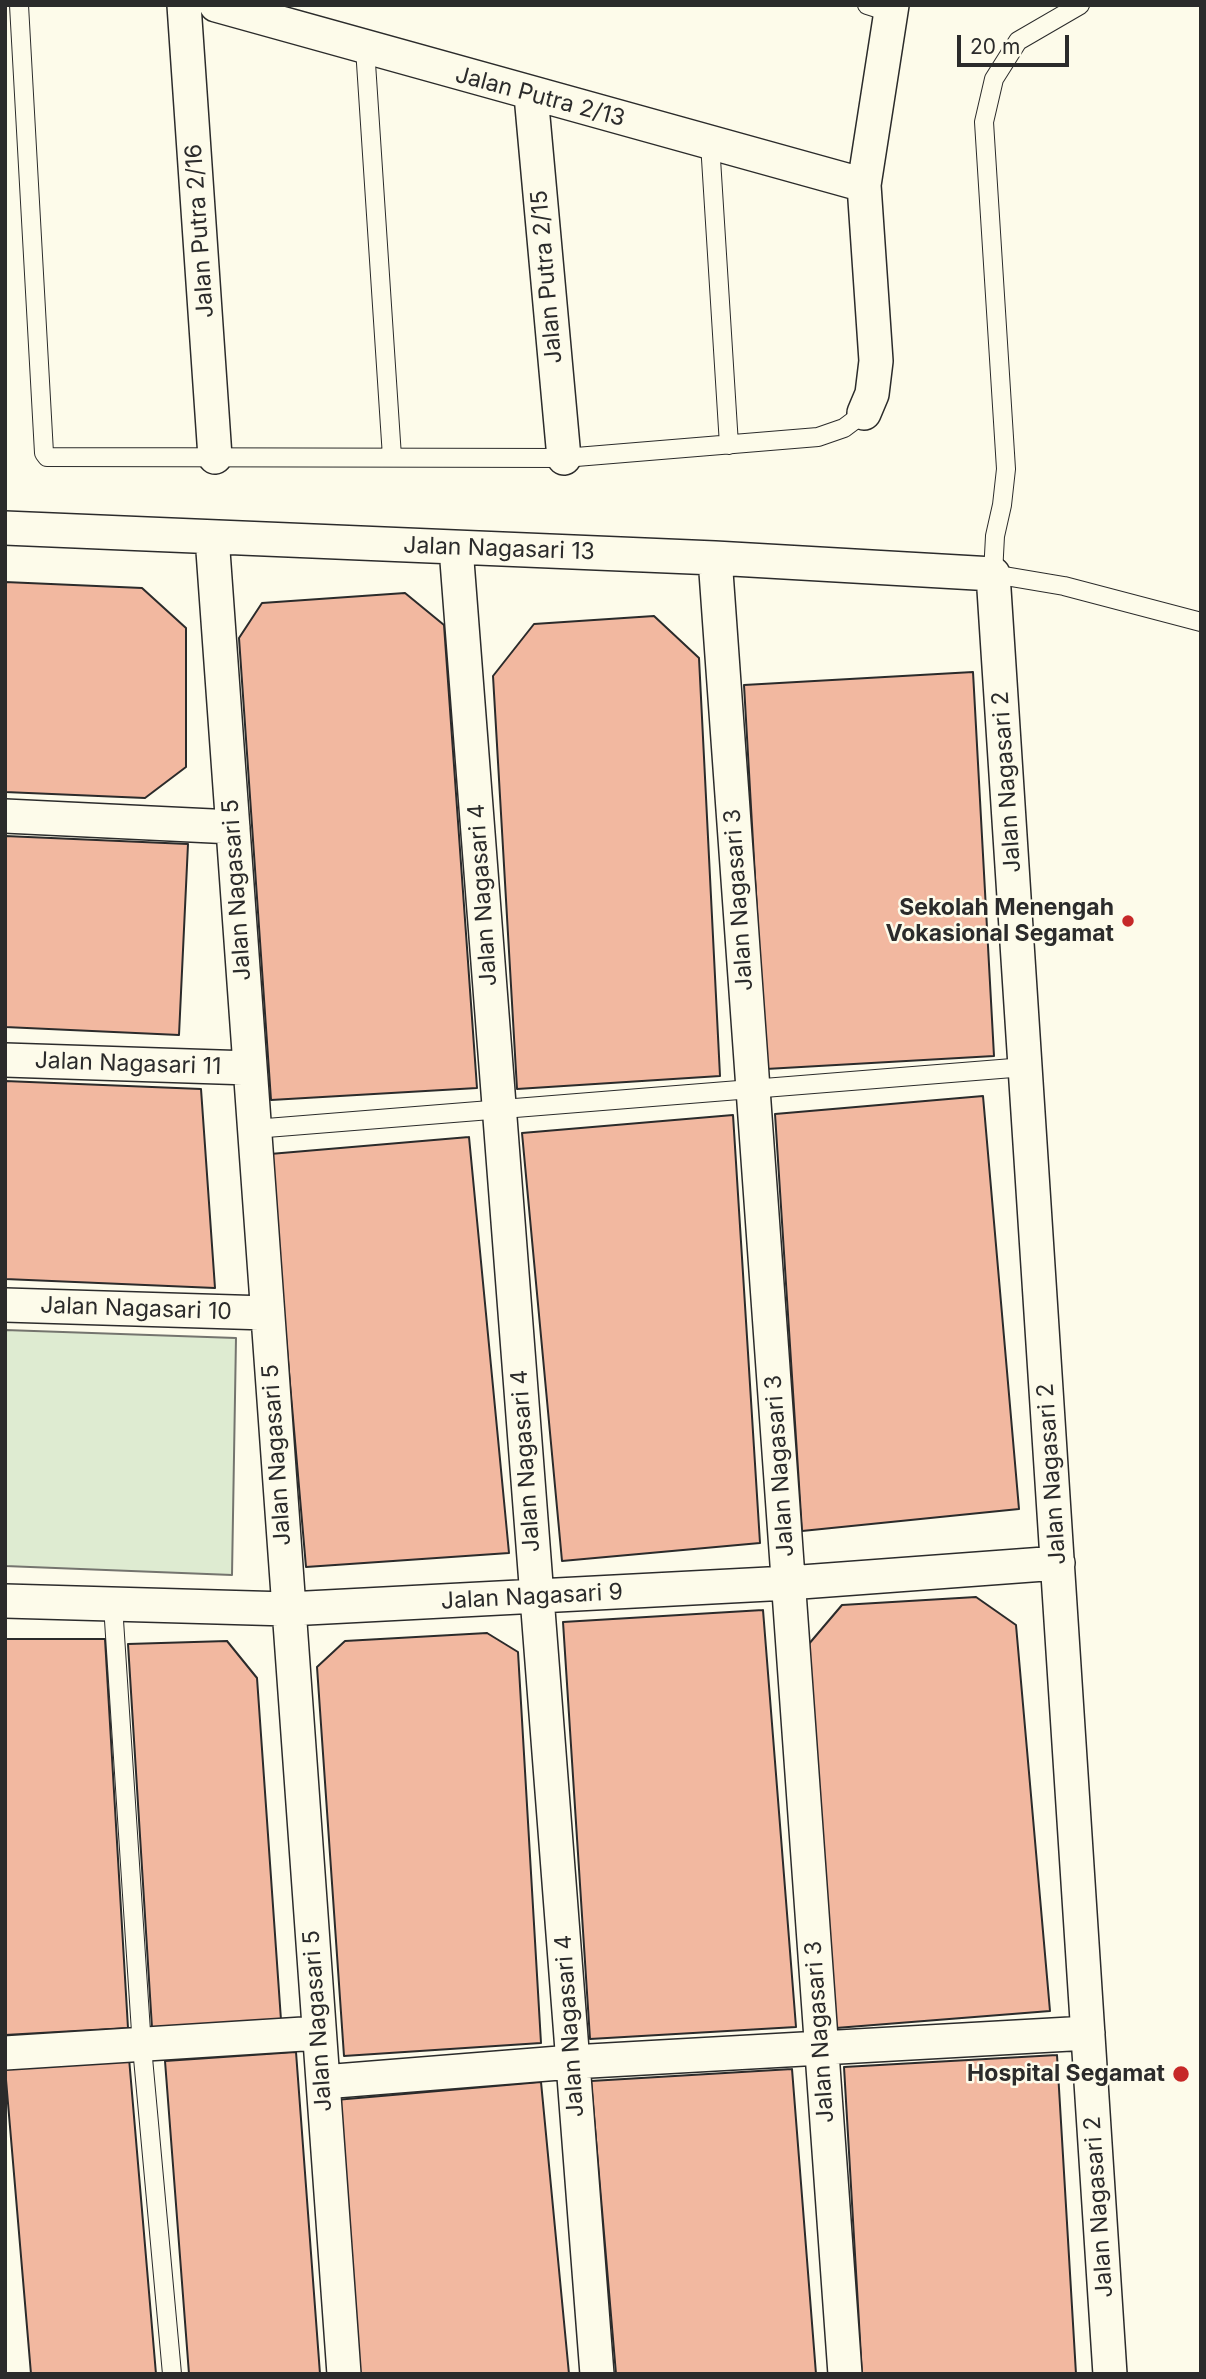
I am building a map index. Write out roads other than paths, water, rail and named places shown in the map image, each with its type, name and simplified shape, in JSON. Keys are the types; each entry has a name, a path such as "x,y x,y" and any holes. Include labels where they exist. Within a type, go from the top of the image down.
{"street":[{"name":"Jalan Putra 2/16","path":"184,5 215,457"},
{"name":"Jalan Putra 2/13","path":"216,5 531,95 864,185"},
{"path":"864,413 872,394 876,360 864,185 884,8"},
{"name":"Jalan Putra 2/15","path":"531,95 564,458"},
{"name":"Jalan Nagasari 13","path":"5,528 715,558 993,574"},
{"name":"Jalan Nagasari 5","path":"212,537 344,2374"},
{"name":"Jalan Nagasari 4","path":"456,548 597,2374"},
{"name":"Jalan Nagasari 3","path":"715,558 845,2374"},
{"name":"Jalan Nagasari 2","path":"993,574 1110,2374"},
{"path":"5,816 233,827"},
{"name":"Jalan Nagasari 11","path":"5,1060 250,1068"},
{"name":"Jalan Nagasari 10","path":"5,1305 267,1312"},
{"name":"Jalan Nagasari 9","path":"5,1601 288,1608 537,1598 1058,1563"},
{"path":"323,2082 821,2046 1088,2033"},
{"path":"5,2053 319,2034"}],"lane":[{"path":"19,5 44,453 47,457 564,458 818,437 844,428 864,413"},
{"path":"1080,5 1018,41 994,79 984,122 1006,468 995,536 993,574 1064,586 1201,622"},
{"path":"365,48 392,457"},
{"path":"710,143 729,445"},
{"path":"254,1129 1026,1067"},
{"path":"113,1605 142,2046 172,2374"}],"place":[{"name":"Sekolah Menengah Vokasional Segamat","path":"1128,921"},
{"name":"Hospital Segamat","path":"1181,2074"}]}
